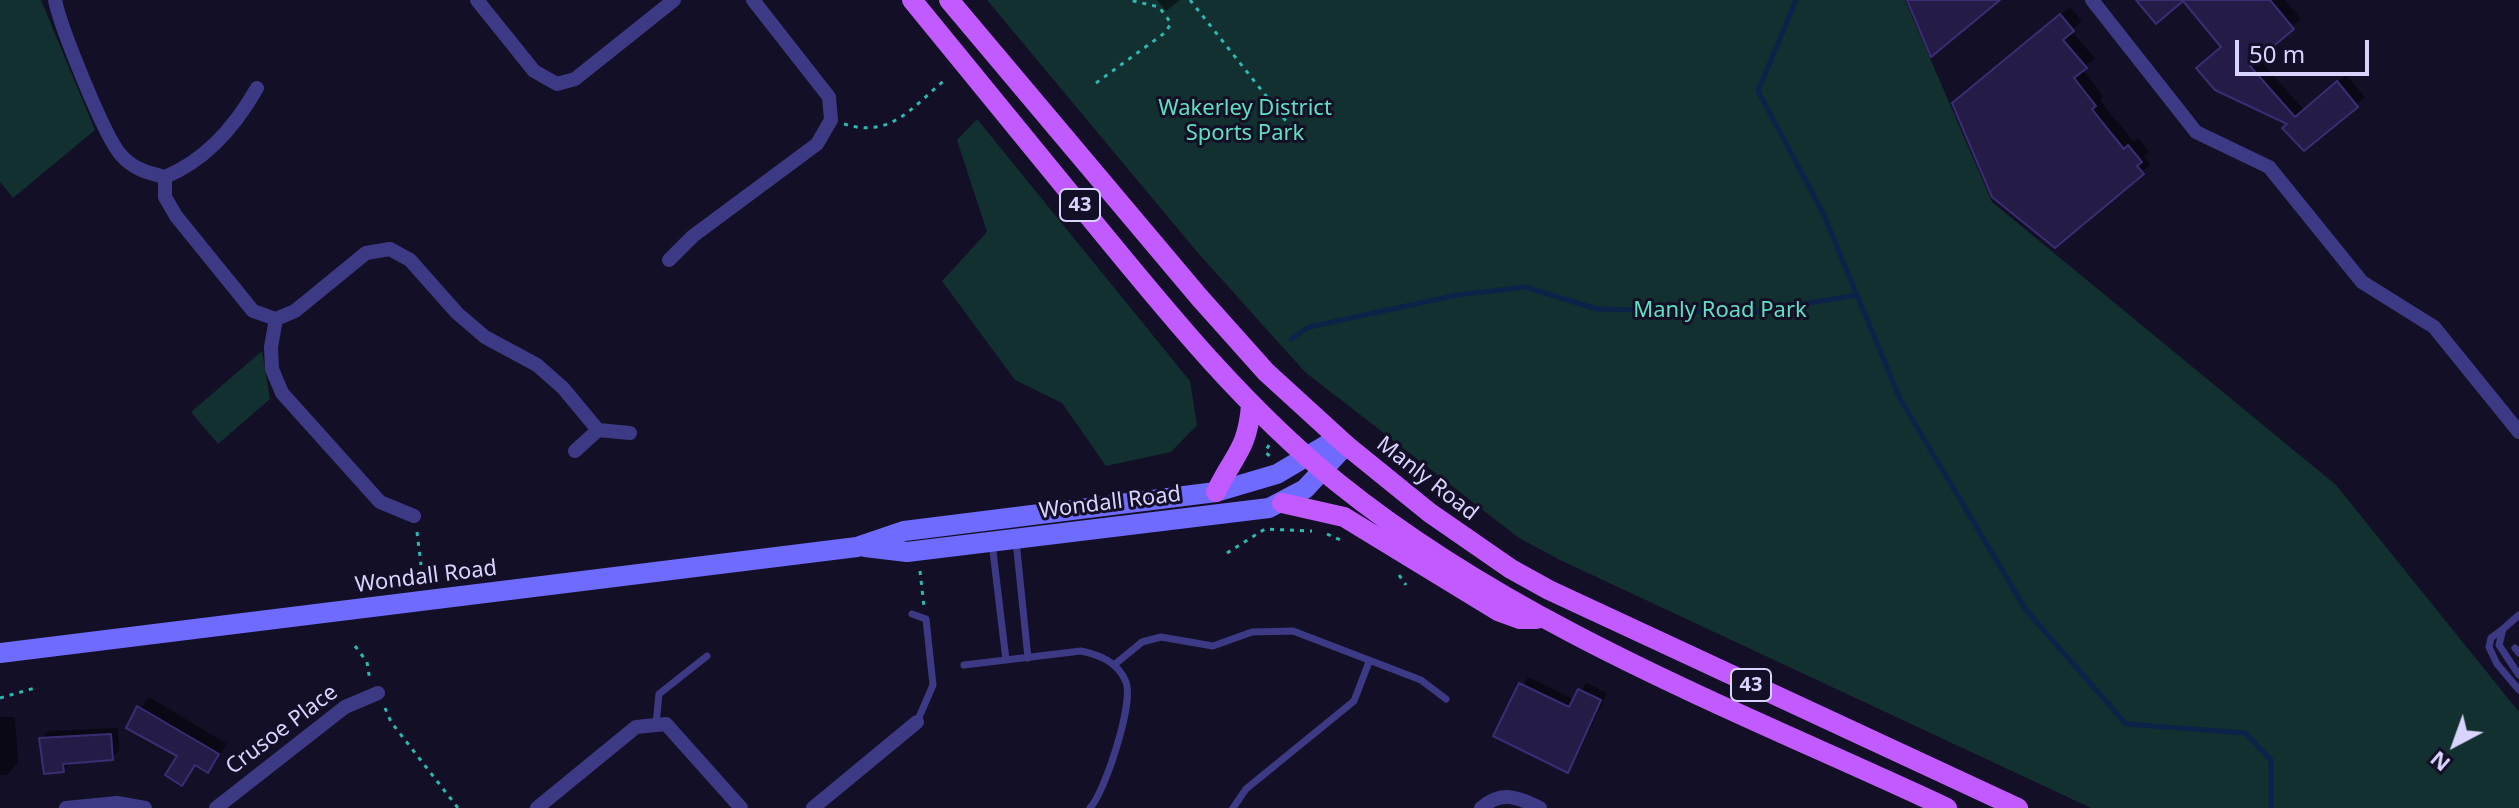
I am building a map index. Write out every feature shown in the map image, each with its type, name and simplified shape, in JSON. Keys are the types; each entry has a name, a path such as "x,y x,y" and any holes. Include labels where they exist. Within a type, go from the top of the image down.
{"main road":[{"name":"43","path":"912,0 1177,325 1251,406 1316,464 1408,535 1545,619 1947,808"},
{"name":"Manly Road","path":"949,0 1235,339 1342,442 1467,540 1549,590 2018,808"},
{"path":"1216,492 1230,464 1246,442 1251,406"},
{"name":"Wondall Road","path":"857,547 907,552 1254,511 1282,503 1316,464 1342,442"},
{"name":"Wondall Road","path":"0,653 857,547 904,531 1216,492 1316,464"},
{"path":"1282,503 1344,517 1498,611 1520,619 1545,619"}],"street":[{"path":"55,0 105,128 120,155 141,171 165,177 181,170 236,125 257,88"},
{"path":"477,0 534,71 557,84 575,79 674,0"},
{"path":"669,260 693,236 817,144 831,120 829,97 753,0"},
{"path":"2092,0 2196,132 2269,167 2362,282 2434,327 2519,432"},
{"path":"165,177 165,197 176,216 253,311 276,319 295,311 366,253 390,249 410,260 457,313 485,337 546,373 598,430 630,433"},
{"path":"276,319 271,347 272,369 282,393 380,502 414,516"},
{"path":"575,451 598,430"},
{"name":"Crusoe Place","path":"216,808 345,707 378,693"},
{"path":"813,808 917,722"},
{"path":"537,808 636,727 656,724 666,724 741,808"},
{"path":"1481,808 1494,797 1514,796 1540,808"},
{"path":"66,808 117,803 145,808"}],"lane":[{"path":"1016,539 1028,658"},
{"path":"992,542 1006,660"},
{"path":"912,614 926,619 933,685 917,722"},
{"path":"2519,615 2491,638 2489,647 2497,664 2519,690"},
{"path":"2503,629 2499,645 2519,675"},
{"path":"1114,665 1142,642 1161,637 1213,646 1252,632 1293,631 1421,680 1446,699"},
{"path":"964,665 1081,651 1100,655 1114,665 1126,683 1128,700 1102,792 1090,808"},
{"path":"659,694 707,656"},
{"path":"1233,808 1246,789 1354,701 1369,662"},
{"path":"652,685 659,694 656,724"}],"path":[{"path":"1096,83 1166,32 1171,23 1159,7 1129,0"},
{"path":"1190,0 1301,140"},
{"path":"831,120 862,130 881,129 946,79"},
{"path":"1269,445 1265,452 1274,459"},
{"path":"414,516 421,565"},
{"path":"1227,553 1265,529 1316,531"},
{"path":"1323,532 1351,545"},
{"path":"919,569 926,619"},
{"path":"1398,572 1406,585"},
{"path":"355,646 367,662 367,676 391,722 458,808"},
{"path":"0,698 35,688"}],"green space":[{"path":"0,0 41,0 95,130 13,198 0,182"},
{"name":"Manly Road Park","path":"987,0 1905,0 1992,202 2336,485 2519,712 2519,808 2091,808 1560,560 1519,538 1305,372 1198,253"},
{"path":"977,119 1190,381 1197,425 1171,452 1106,466 1062,403 1015,380 942,281 987,232 957,140"},
{"path":"262,351 270,399 218,444 191,412"}],"building":[{"path":"1907,0 2000,0 1931,57"},
{"path":"2136,0 2270,0 2294,29 2250,66 2295,117 2337,81 2358,107 2304,151 2282,128 2287,124 2215,90 2196,68 2221,47 2183,1 2156,24"},
{"path":"2060,14 2074,31 2063,40 2087,68 2074,78 2096,106 2092,109 2102,122 2124,149 2128,145 2142,162 2137,166 2144,174 2055,248 1992,197 1952,103"},
{"path":"1519,683 1569,707 1578,689 1601,700 1568,773 1493,736"},
{"path":"137,706 219,754 208,773 195,765 182,786 165,775 177,756 126,728"},
{"path":"111,734 113,760 63,764 64,772 44,774 39,738"}],"waterway":[{"path":"1796,0 1758,91 1823,213 1900,399 2026,610 2126,724 2245,733 2271,760 2271,808"},
{"path":"1291,339 1309,327 1457,295 1525,287 1597,309 1749,313 1857,295"}],"park label":[{"name":"Wakerley District Sports Park","path":"1245,122"}]}
